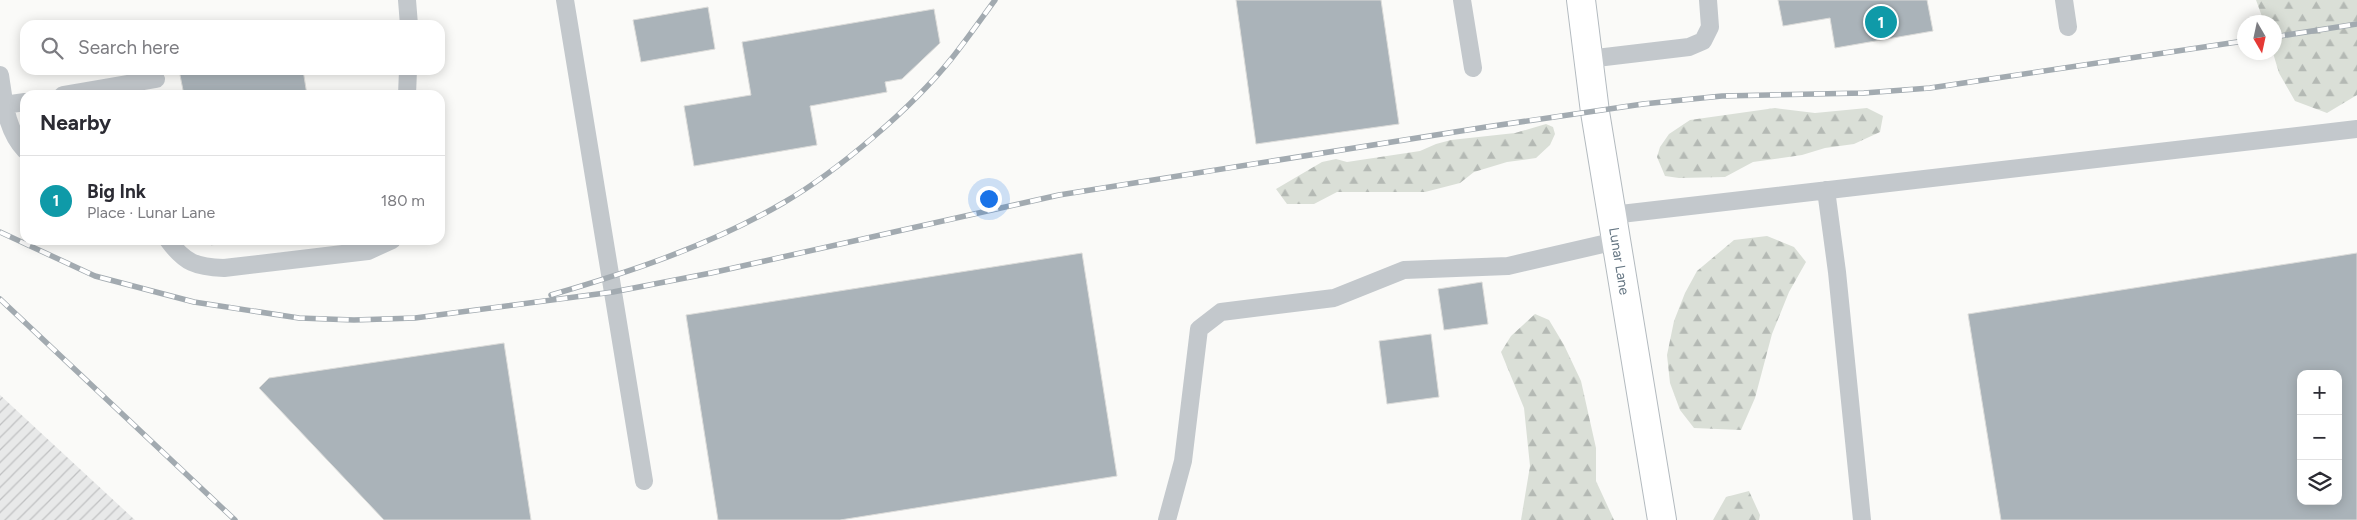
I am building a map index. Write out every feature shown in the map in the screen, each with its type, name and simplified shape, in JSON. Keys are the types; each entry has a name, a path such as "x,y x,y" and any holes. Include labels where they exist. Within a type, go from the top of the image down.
{"street":[{"name":"Lunar Lane","path":"1581,0 1588,59 1614,228 1662,520"}],"lane":[{"path":"407,0 409,20"},
{"path":"565,0 644,481"},
{"path":"1462,0 1473,68"},
{"path":"1588,59 1689,47 1703,41 1710,28 1708,0"},
{"path":"2064,0 2068,27"},
{"path":"0,75 4,105 14,139 20,145"},
{"path":"407,90 408,75"},
{"path":"90,90 156,78"},
{"path":"4,105 20,103"},
{"path":"1167,520 1183,461 1199,328 1221,312 1334,298 1404,270 1508,266 1614,228 1826,190 2357,129"},
{"path":"1826,190 1837,272 1862,520"},
{"path":"171,245 179,256 201,268 224,268 368,251 381,245"}],"shaded area":[{"path":"0,395 135,520 0,520"}],"green space":[{"path":"2256,0 2357,0 2357,95 2327,113 2295,101 2279,73 2275,60 2282,60 2282,15 2261,15"},
{"path":"1775,108 1815,113 1867,108 1883,116 1880,132 1854,144 1825,148 1802,155 1753,162 1725,177 1679,178 1665,176 1657,157 1660,147 1669,134 1690,120"},
{"path":"1546,124 1553,127 1555,134 1550,145 1536,158 1507,162 1474,172 1460,183 1425,192 1337,192 1314,204 1287,204 1276,189 1322,162 1336,159 1347,162 1420,151 1451,140 1515,133"},
{"path":"1767,236 1794,247 1806,262 1789,292 1772,334 1755,398 1741,430 1694,428 1680,410 1670,383 1667,355 1674,321 1685,293 1697,271 1734,240"},
{"path":"1535,314 1549,320 1564,345 1581,381 1596,448 1596,481 1614,520 1521,520 1530,466 1524,408 1501,352 1511,336"},
{"path":"1749,491 1760,515 1759,520 1713,520 1726,497"}],"building":[{"path":"1236,0 1381,0 1399,124 1256,144"},
{"path":"1778,0 1927,0 1933,31 1835,48 1830,18 1783,26"},
{"path":"708,7 715,49 641,62 633,20"},
{"path":"934,9 940,43 902,79 885,82 887,92 810,106 817,145 694,166 684,106 751,95 742,42"},
{"path":"180,75 304,75 306,90 183,90"},
{"path":"1082,253 1117,476 840,520 718,520 686,315"},
{"path":"2357,253 2357,520 2001,520 1968,314"},
{"path":"1482,282 1488,324 1444,330 1438,289"},
{"path":"1431,334 1439,397 1387,404 1379,341"},
{"path":"504,343 531,520 384,520 259,388 269,378"}],"railway":[{"path":"551,295 640,267 699,245 756,218 804,190 873,137 916,97 952,58 995,0"},
{"path":"2282,36 2357,24"},
{"path":"28,245 95,276 194,302 299,318 354,320 415,318 613,292 711,273 1059,195 1486,127 1643,104 1722,96 1864,93 1930,88 2237,42"},
{"path":"0,232 20,241"},
{"path":"0,299 235,520"}],"place":[{"name":"Big Ink","path":"1881,22"}]}
